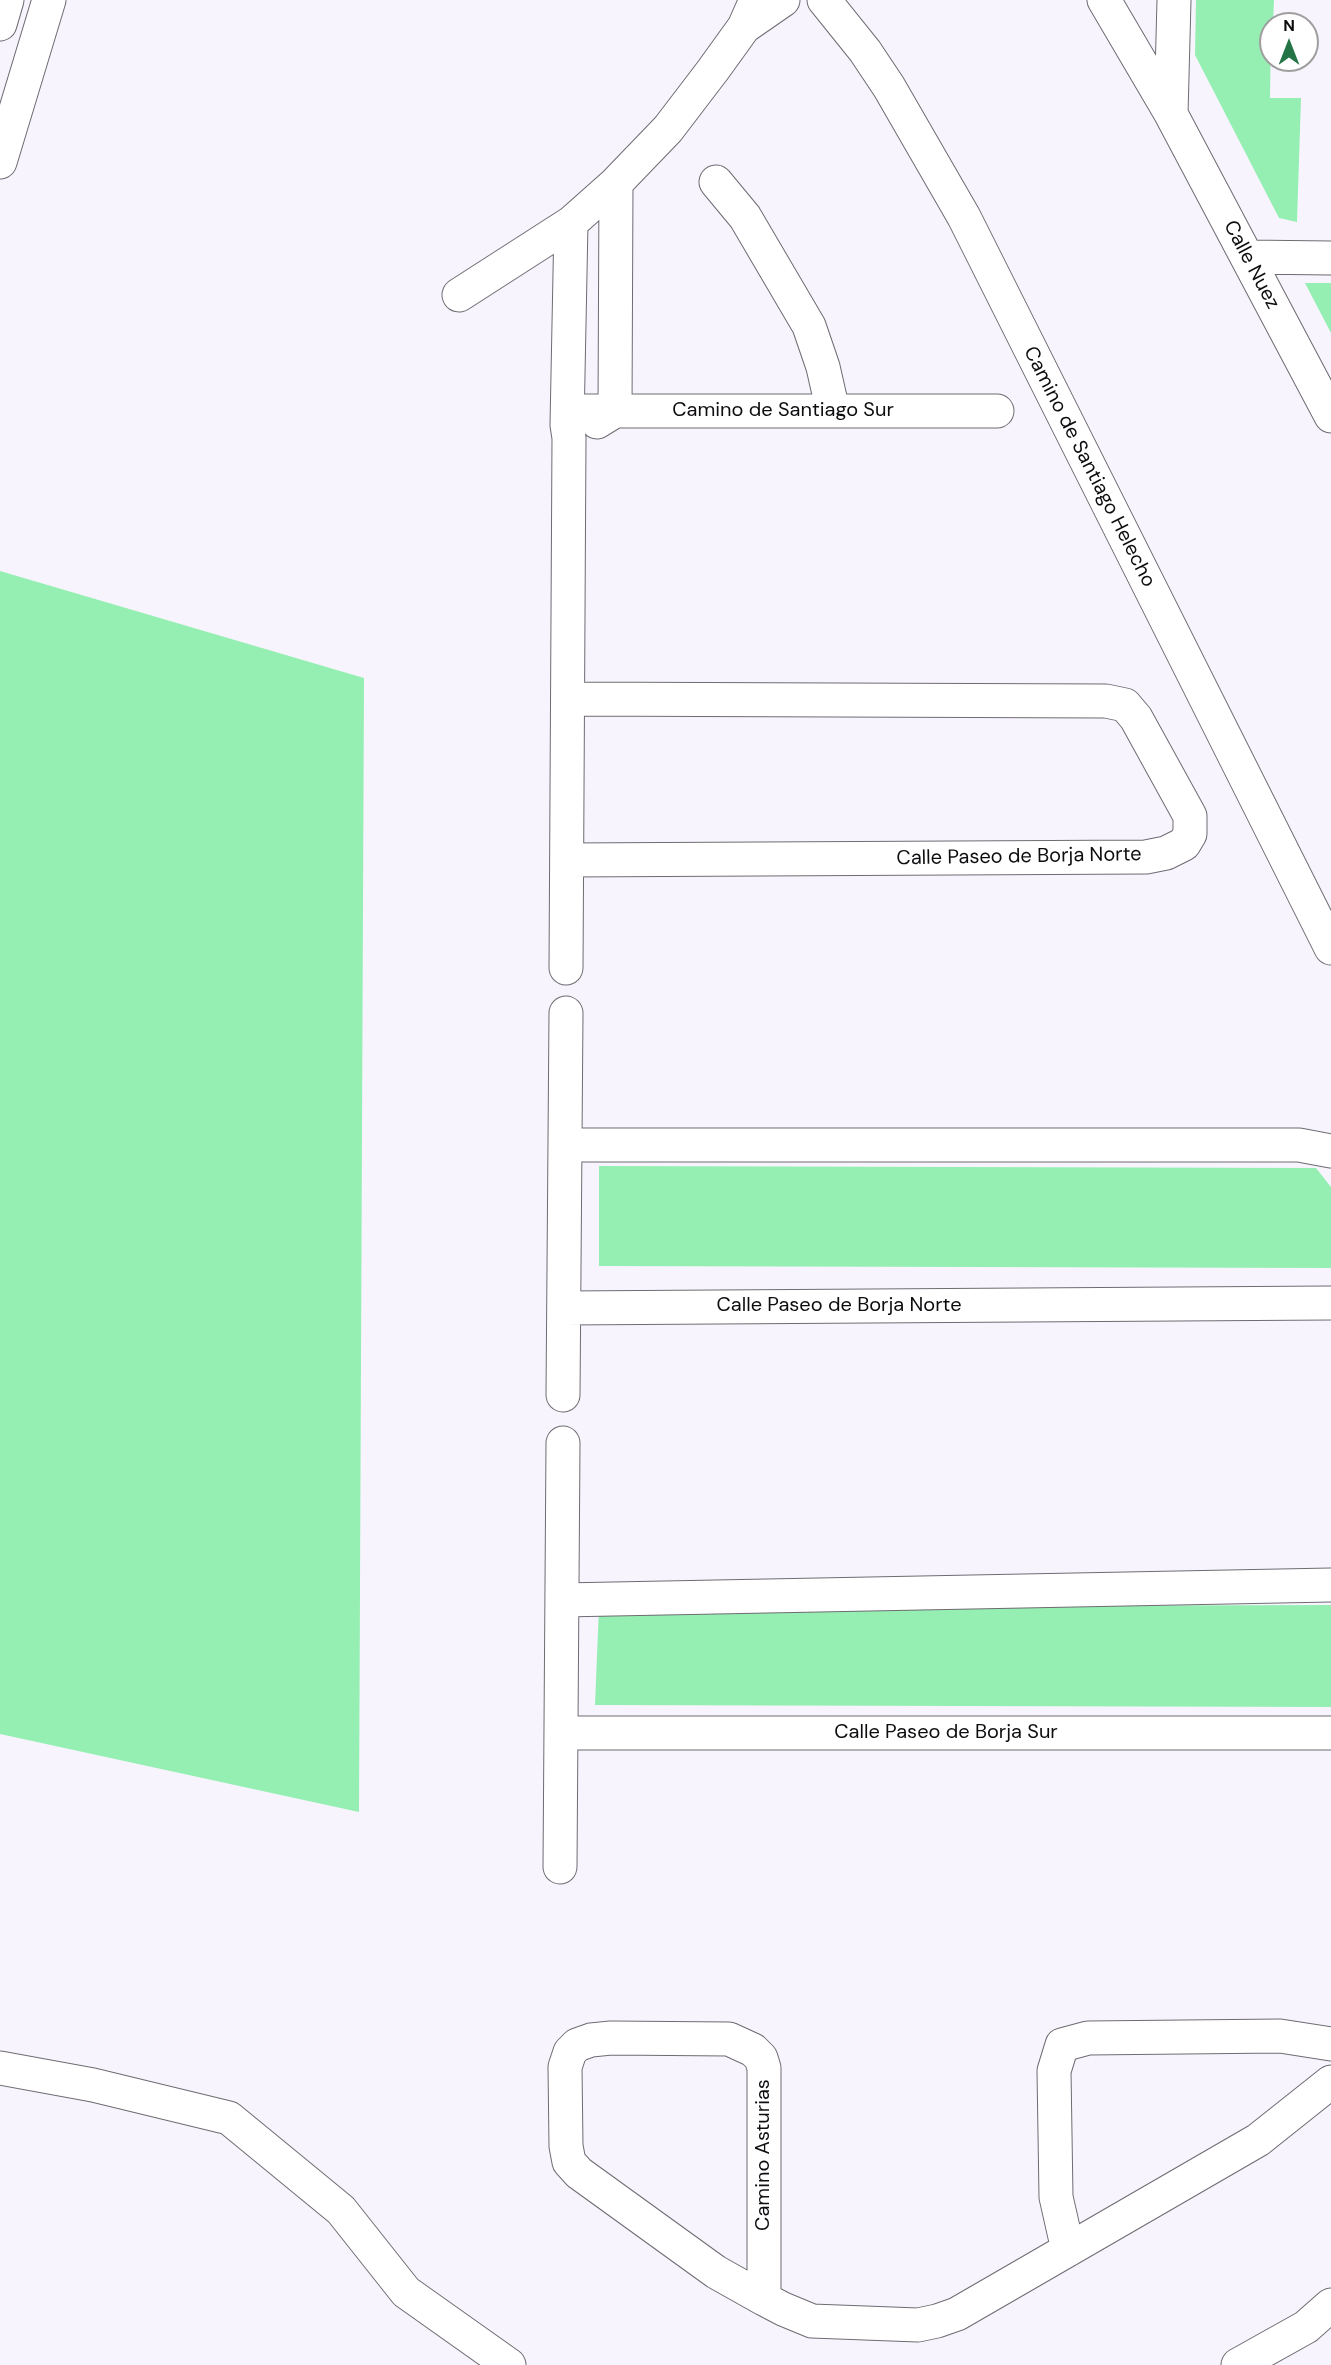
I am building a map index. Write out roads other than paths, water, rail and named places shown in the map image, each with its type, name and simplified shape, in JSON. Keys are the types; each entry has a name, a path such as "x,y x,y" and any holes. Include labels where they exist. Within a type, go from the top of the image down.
{"street":[{"path":"0,24 7,0"},
{"path":"0,162 49,0"},
{"path":"459,295 571,222 616,183 668,129 750,13 783,0"},
{"name":"Camino de Santiago Helecho","path":"824,0 865,51 889,87 964,217 1331,948"},
{"name":"Calle Nuez","path":"1104,0 1172,114 1247,257 1322,382 1331,416"},
{"name":"Calle Nuez","path":"1172,114 1174,0"},
{"path":"716,182 745,217 808,326 823,367 833,411"},
{"path":"615,411 616,183"},
{"path":"566,968 571,222"},
{"path":"1247,257 1331,258"},
{"name":"Camino de Santiago Sur","path":"569,424 615,411 998,411"},
{"name":"Calle Paseo de Borja Norte","path":"568,699 1106,701 1125,705 1136,717 1190,816 1190,834 1184,844 1166,853 1146,857 568,860"},
{"path":"563,1395 566,1013"},
{"path":"565,1145 1299,1145 1331,1151"},
{"name":"Calle Paseo de Borja Norte","path":"564,1308 1331,1303"},
{"path":"560,1867 563,1443"},
{"path":"562,1600 1331,1585"},
{"name":"Calle Paseo de Borja Sur","path":"561,1733 1331,1733"},
{"path":"1068,2250 1056,2197 1054,2071 1062,2045 1088,2038 1280,2036 1331,2044"},
{"name":"Camino Asturias","path":"764,2299 764,2068 760,2058 753,2050 729,2039 611,2038 591,2040 577,2045 570,2052 565,2067 566,2146 569,2162 579,2173 716,2272 764,2299 812,2321 918,2325 957,2314 1258,2140 1331,2082"},
{"path":"0,2068 93,2085 229,2118 341,2210 406,2292 509,2365"},
{"path":"1238,2365 1306,2326 1331,2305"}]}
